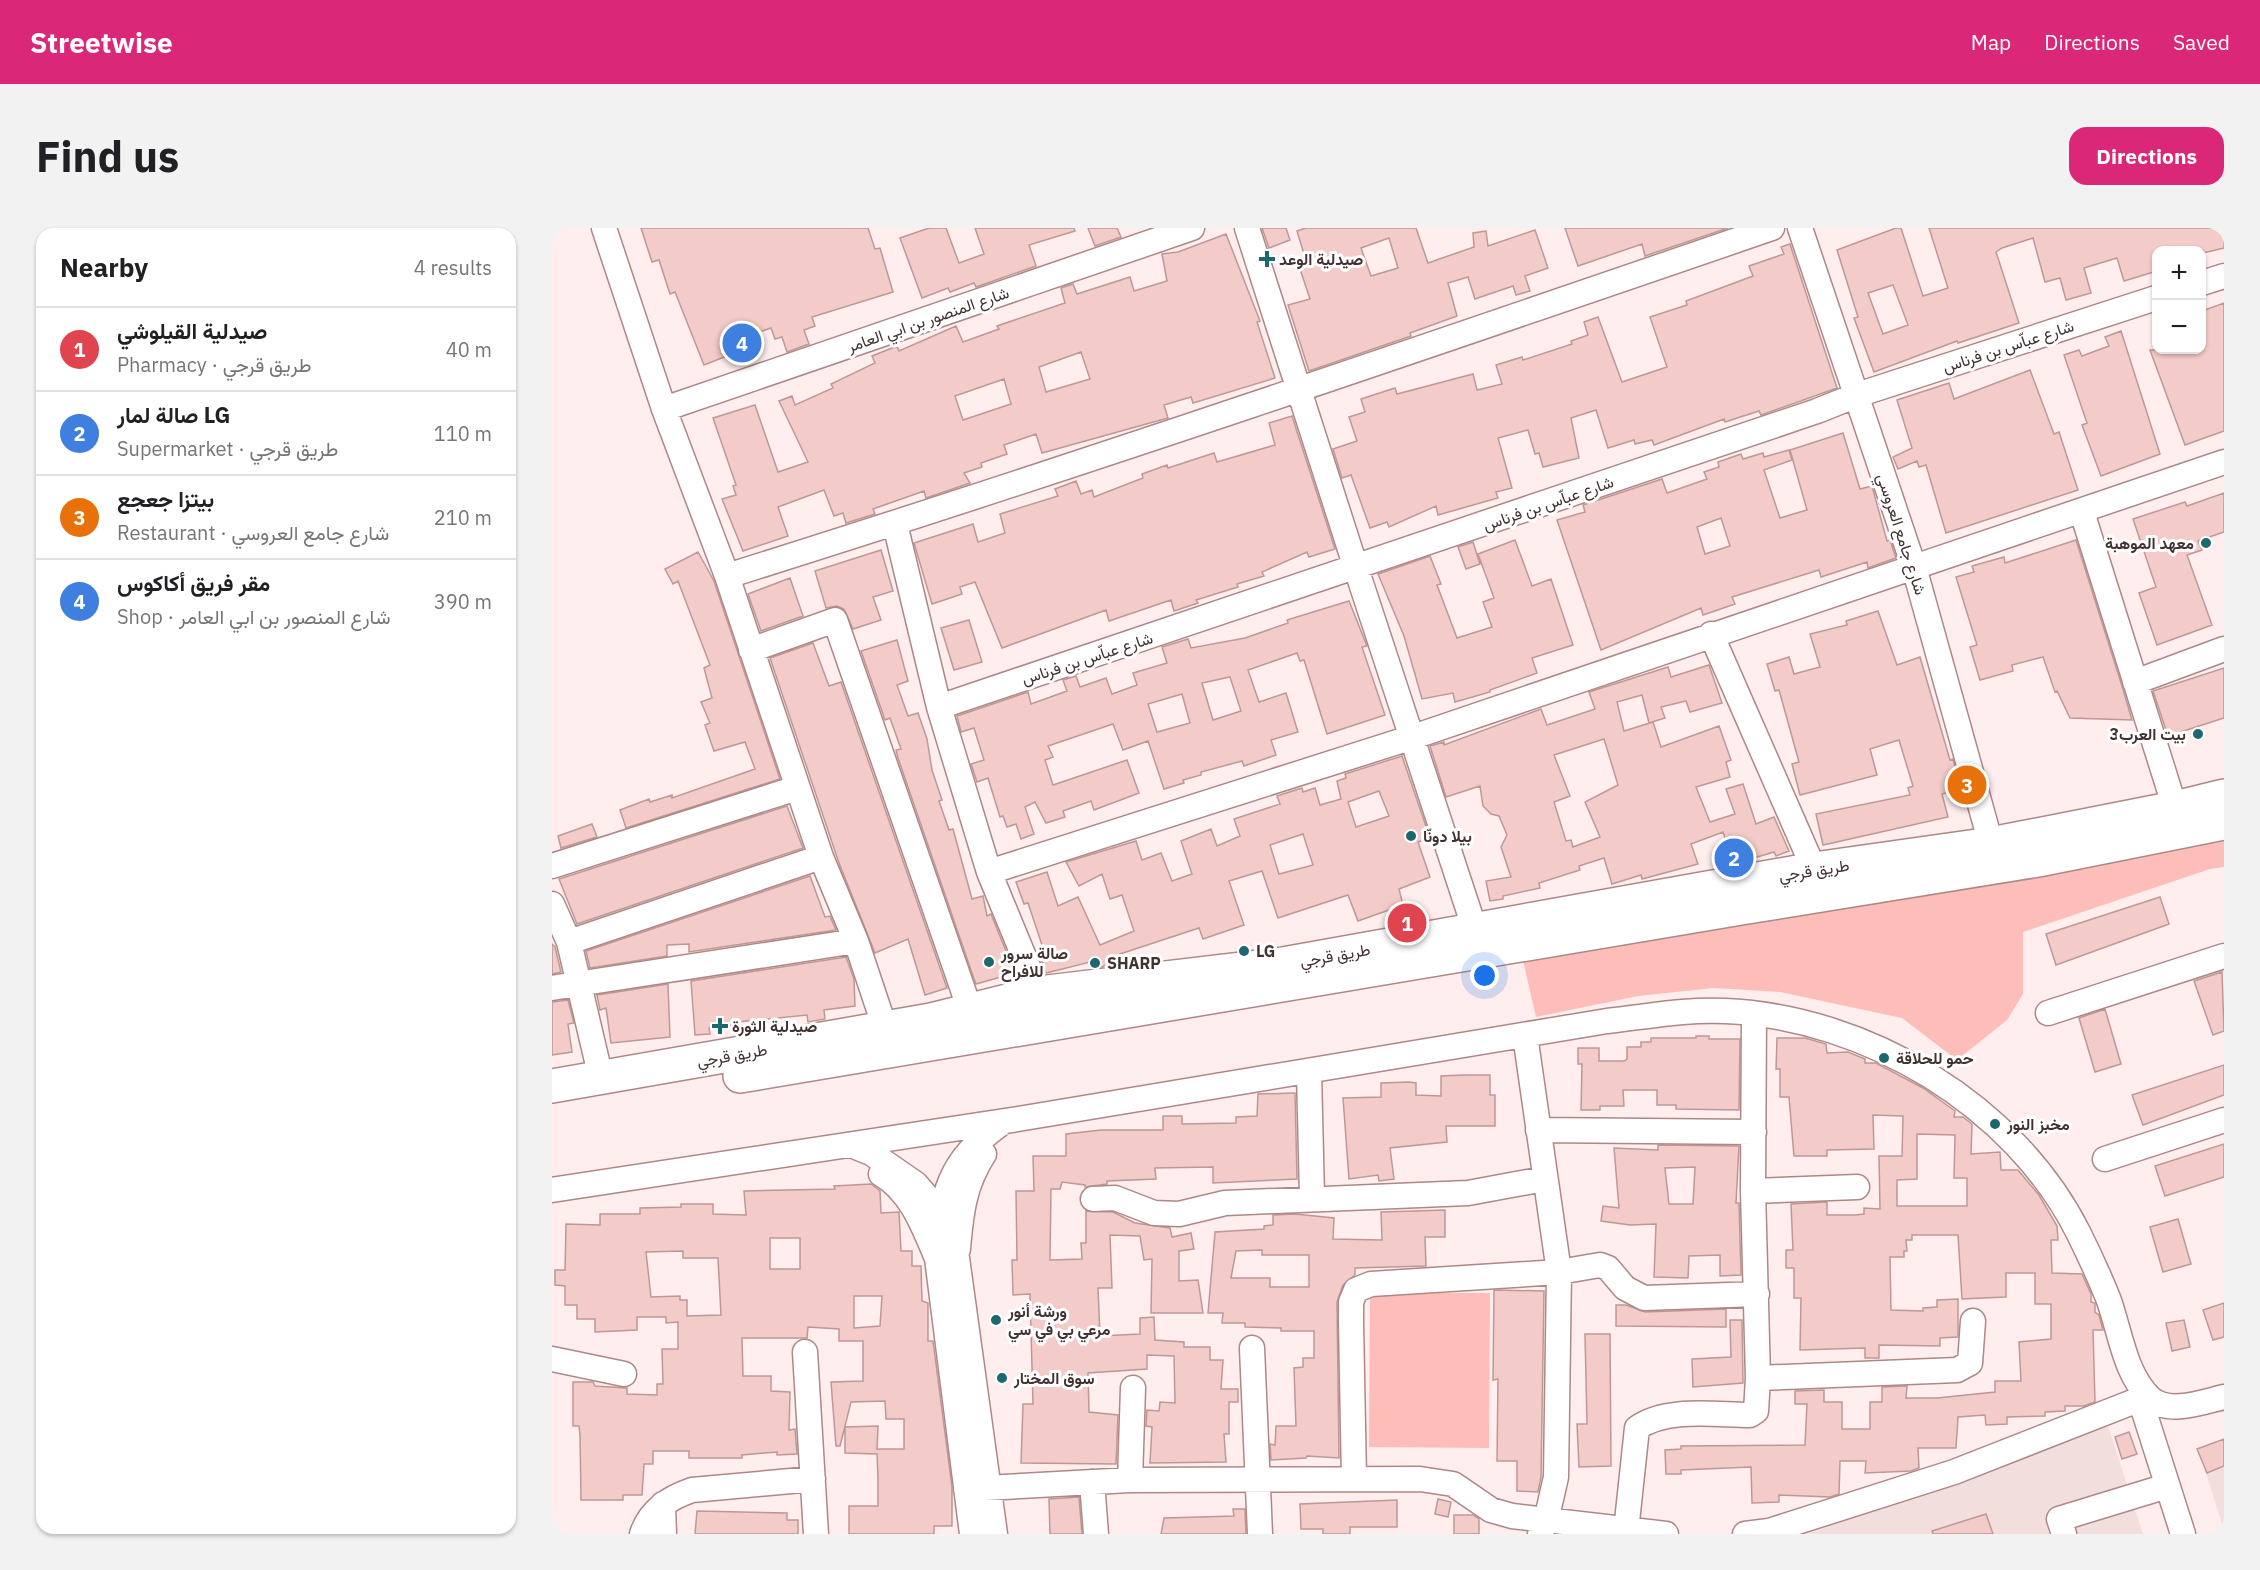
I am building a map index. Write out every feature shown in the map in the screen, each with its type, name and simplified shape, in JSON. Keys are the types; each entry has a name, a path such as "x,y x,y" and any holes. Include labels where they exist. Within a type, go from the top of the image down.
{"highway":[{"name":"طريق قرجي","path":"552,1108 1479,942 1814,869 1991,844 2175,808 2224,796"},
{"name":"طريق قرجي","path":"552,1086 885,1028 1039,993 1479,942 1741,908 2038,860 2224,823"}],"street":[{"name":"شارع المنصور بن ابي العامر","path":"664,409 1192,228"},
{"path":"1247,228 1479,942"},
{"path":"727,576 895,524 1300,390 1772,228"},
{"name":"شارع جامع العروسي","path":"1800,228 1914,567 1991,844"},
{"path":"613,230 664,409 727,576 821,857 856,941 885,1028"},
{"path":"2206,282 2224,276"},
{"name":"شارع عباّس بن فرناس","path":"939,707 1356,568 1817,411 1857,395 2152,300"},
{"path":"990,872 1413,737 1711,634 2082,512 2224,462"},
{"path":"2082,512 2175,808"},
{"path":"895,524 939,707 990,872 1039,993"},
{"path":"751,650 835,620 970,1010"},
{"path":"1711,634 1814,869"},
{"path":"2135,681 2224,649"},
{"path":"552,867 797,788"},
{"path":"568,942 821,857"},
{"path":"552,904 568,942 601,1078"},
{"path":"552,988 856,941"},
{"path":"2048,1013 2224,956"},
{"path":"552,1190 1012,1120 1607,1021 1694,1011 1754,1014 1835,1032 1878,1047 1941,1082 2033,1162 2077,1230 2108,1299 2127,1358 2144,1398 2167,1486 2183,1534"},
{"path":"1626,1531 1637,1428 1649,1419 1672,1416 1750,1415 1756,1411 1758,1404 1753,1191 1754,1014"},
{"path":"1525,1035 1559,1272 1556,1477 1543,1528"},
{"path":"1309,1072 1312,1197"},
{"path":"995,1534 978,1489 941,1213 950,1180 966,1154 985,1135 1012,1120"},
{"path":"947,1258 971,1174 990,1144 1012,1120"},
{"path":"2105,1159 2224,1120"},
{"path":"1538,1130 1754,1132"},
{"path":"839,1147 871,1153 916,1184 941,1213"},
{"path":"839,1147 891,1180 917,1211 947,1258"},
{"path":"1093,1199 1115,1198 1154,1213 1179,1214 1225,1203 1312,1197 1468,1193 1544,1179"},
{"path":"1753,1191 1857,1187"},
{"path":"1354,1479 1351,1312 1356,1290 1371,1284 1559,1272 1605,1266 1625,1288 1644,1298 1757,1294"},
{"path":"1758,1378 1957,1370 1970,1363 1973,1321"},
{"path":"1252,1348 1260,1534"},
{"path":"805,1352 816,1534"},
{"path":"552,1359 624,1374"},
{"path":"1130,1480 1133,1388"},
{"path":"1745,1534 1769,1531 1954,1472 2144,1398 2161,1405 2186,1406 2224,1397"},
{"path":"642,1534 651,1516 663,1504 692,1490 813,1479"},
{"path":"978,1489 1130,1480 1420,1479 1453,1484 1491,1510 1543,1528 1666,1534"},
{"path":"1092,1482 1096,1534"},
{"path":"2064,1534 2060,1519 2167,1486"},
{"path":"972,1534 978,1489"},
{"path":"663,1504 664,1534"}],"shaded area":[{"path":"2224,832 2224,867 2210,869 2023,932 2023,994 2007,1020 1957,1060 1902,1018 1780,992 1714,988 1638,996 1536,1017 1522,956"},
{"path":"1370,1293 1490,1293 1489,1448 1369,1447"},
{"path":"2108,1426 2143,1534 1808,1534"},
{"path":"2224,1446 2224,1530 2200,1454"}],"building":[{"path":"641,228 868,228 875,249 880,248 893,292 812,317 815,326 804,330 809,344 787,352 782,337 775,339 771,328 751,335 749,331 732,338 737,352 704,365 675,292 670,294 659,260 652,262"},
{"path":"929,228 946,228 959,263 984,254 975,228 1074,228 1075,231 1029,245 1036,266 976,287 974,283 950,292 948,288 922,298 900,238"},
{"path":"1088,228 1117,228 1121,237 1095,246"},
{"path":"1262,228 1286,228 1290,240 1269,248"},
{"path":"1306,228 1416,228 1428,263 1474,247 1473,233 1486,231 1488,246 1535,230 1548,268 1525,276 1530,291 1516,295 1513,286 1475,299 1468,277 1448,283 1457,316 1410,333 1411,336 1309,371 1288,305 1310,299 1299,266 1307,264 1297,231","holes":["1389,238 1398,268 1371,276 1361,248"]},
{"path":"1565,228 1728,228 1645,256 1642,244 1578,266"},
{"path":"1896,228 1901,228 1923,296 1948,288 1929,228 2224,228 2224,248 2206,252 2206,246 2152,246 2152,273 2124,281 2117,258 2084,268 2091,293 2066,300 2060,278 2045,282 2033,238 2002,248 1996,252 2019,323 1958,343 1957,341 1874,372 1854,318 1858,317 1837,250","holes":["1893,285 1908,325 1883,334 1868,293"]},
{"path":"1226,234 1260,321 1257,322 1275,378 1193,403 1191,397 1164,405 1168,418 1042,453 1036,434 1004,445 1007,454 981,463 982,467 964,473 970,483 926,498 924,491 873,509 875,514 846,523 843,513 834,516 824,490 778,507 788,536 743,551 722,499 736,495 733,486 736,485 713,418 755,405 778,472 808,462 779,401 792,396 795,405 833,388 831,384 875,363 872,356 897,346 899,351 956,326 963,342 999,329 997,326 1065,303 1061,288 1073,284 1077,294 1130,277 1134,291 1167,281 1162,254 1178,252","holes":["1081,352 1090,379 1046,392 1039,367","1004,379 1011,404 963,420 955,396"]},
{"path":"1790,244 1837,388 1761,415 1759,411 1725,422 1724,419 1654,445 1652,440 1635,444 1634,440 1608,448 1596,410 1571,418 1579,458 1543,467 1539,453 1535,454 1528,430 1498,438 1512,488 1496,492 1498,498 1438,515 1436,506 1389,527 1387,522 1370,528 1351,475 1342,478 1333,449 1357,441 1349,417 1365,412 1361,399 1395,388 1397,394 1473,374 1477,390 1502,384 1496,365 1522,357 1523,360 1572,344 1571,341 1588,335 1584,322 1598,317 1622,382 1667,367 1650,317 1687,305 1686,301 1753,276 1749,266 1784,254 1781,247"},
{"path":"2224,303 2224,431 2185,445 2150,350 2152,354 2206,354 2206,310"},
{"path":"2121,331 2160,454 2101,476 2082,425 2087,423 2064,355 2079,350 2082,356 2109,346 2105,337"},
{"path":"2030,370 2054,434 2059,432 2078,490 1946,533 1926,465 1919,467 1917,461 1898,469 1893,457 1912,448 1897,400 1949,383 1954,399"},
{"path":"1292,416 1335,549 1309,557 1307,552 1262,572 1264,576 1237,584 1238,587 1196,600 1198,603 1174,611 1171,600 1109,621 1106,610 1002,648 975,582 960,587 962,594 932,604 914,543 973,524 978,542 1005,533 1000,514 1058,496 1055,489 1076,481 1081,494 1092,490 1094,497 1143,478 1142,474 1167,465 1168,468 1214,453 1217,462 1275,445 1269,423"},
{"path":"1843,433 1860,489 1872,486 1887,541 1890,540 1896,558 1868,568 1867,562 1821,577 1819,570 1732,597 1735,604 1703,615 1701,608 1601,650 1557,520 1585,512 1583,505 1662,479 1667,493 1707,479 1704,472 1719,467 1718,462 1741,454 1743,459 1763,453 1764,457 1789,450 1792,460 1764,470 1780,518 1807,510 1790,450","holes":["1721,518 1730,546 1705,554 1697,527"]},
{"path":"2224,493 2224,532 2198,541 2202,550 2187,555 2212,625 2157,645 2139,593 2156,587 2133,519 2185,502 2187,506"},
{"path":"1515,540 1532,586 1551,579 1573,645 1532,658 1537,673 1490,690 1490,692 1455,702 1453,693 1422,699 1404,636 1378,574 1430,556 1441,584 1437,585 1457,638 1492,627 1483,602 1494,598 1478,554"},
{"path":"2076,540 2132,720 2070,718 2057,691 2055,692 2043,657 2012,665 2013,671 1980,680 1970,647 1977,645 1956,577 1974,572 1972,566 2004,557 2005,563"},
{"path":"1473,542 1480,564 1466,569 1458,547"},
{"path":"881,550 893,591 873,597 881,620 853,629 844,609 837,606 826,608 815,571"},
{"path":"698,552 714,581 780,779 626,828 620,810 649,799 650,802 672,795 672,798 755,769 745,742 714,751 705,725 710,723 701,702 712,698 704,668 710,665 678,581 673,584 665,569"},
{"path":"790,578 803,616 761,631 748,594"},
{"path":"1349,601 1367,646 1362,647 1385,715 1327,734 1304,660 1300,661 1297,653 1248,670 1259,702 1286,693 1298,732 1271,740 1276,755 1244,766 1242,761 1201,772 1201,775 1183,780 1184,783 1164,789 1148,741 1123,750 1113,724 1048,746 1053,757 1045,760 1053,785 1127,760 1139,793 1094,810 1091,801 1063,811 1065,817 1046,823 1035,802 1025,807 1034,834 1021,839 1016,824 1007,827 1003,816 1000,817 988,778 977,782 971,764 984,760 974,728 961,732 957,716 1028,692 1031,704 1067,691 1063,680 1076,676 1080,687 1106,678 1112,694 1137,685 1133,673 1167,663 1162,647 1188,639 1191,648 1245,638 1288,623 1287,620","holes":["1230,677 1241,711 1213,720 1202,683","1182,694 1190,723 1157,732 1148,704"]},
{"path":"1878,611 1897,665 1920,657 1950,760 1953,759 1961,789 1942,794 1948,817 1823,845 1816,814 1910,795 1908,788 1913,786 1899,740 1870,749 1877,775 1800,795 1792,764 1799,762 1779,690 1775,691 1767,664 1789,657 1794,674 1820,667 1810,634 1847,625 1846,621"},
{"path":"969,620 982,662 954,670 941,628"},
{"path":"897,640 908,681 897,685 908,716 918,713 942,800 939,801 949,830 953,829 972,899 983,896 987,916 991,914 1015,973 976,984 974,979 898,758 896,750 901,749 890,718 885,720 861,651"},
{"path":"813,643 829,686 841,682 947,988 925,995 908,939 875,953 839,863 770,658"},
{"path":"1709,665 1722,703 1690,712 1686,701 1661,707 1665,718 1649,723 1642,695 1617,702 1624,731 1653,722 1661,747 1719,726 1731,760 1726,762 1730,777 1696,787 1710,822 1735,814 1726,789 1743,784 1756,824 1774,817 1789,851 1776,856 1774,852 1734,864 1723,832 1691,844 1698,864 1642,879 1641,875 1612,884 1604,858 1579,866 1580,870 1539,883 1540,888 1490,901 1486,881 1511,877 1501,847 1507,835 1499,816 1491,814 1483,806 1480,786 1446,797 1430,746 1444,742 1444,745 1541,709 1547,725 1595,709 1589,692 1668,667 1671,677","holes":["1604,739 1618,785 1585,802 1600,837 1573,847 1571,840 1566,841 1554,802 1570,796 1554,755"]},
{"path":"2224,668 2224,718 2168,736 2153,691"},
{"path":"1402,756 1430,838 1418,842 1430,877 1399,889 1403,905 1358,921 1348,895 1278,918 1262,871 1229,881 1244,925 1203,939 1199,928 1120,954 1122,958 1102,967 1093,968 1090,962 1046,973 1039,953 1044,951 1028,903 1024,904 1016,882 1047,872 1058,906 1078,897 1100,945 1134,931 1122,895 1110,899 1102,874 1079,886 1066,862 1136,841 1142,860 1161,853 1172,881 1192,874 1181,841 1211,829 1217,846 1240,836 1234,819 1280,804 1277,796 1302,788 1303,792 1315,788 1320,805 1341,799 1337,781 1346,778 1345,774","holes":["1379,791 1389,816 1356,827 1348,802","1303,834 1313,865 1279,874 1270,845"]},
{"path":"787,806 803,848 577,924 559,879"},
{"path":"592,824 597,837 561,848 558,836"},
{"path":"810,876 825,917 830,916 836,930 689,952 689,944 667,945 667,956 590,968 586,951"},
{"path":"2160,897 2169,924 2056,965 2046,934"},
{"path":"552,944 555,947 561,972 552,974"},
{"path":"846,957 854,979 855,1006 824,1010 825,1019 808,1022 807,1015 738,1022 738,1026 709,1028 710,1034 695,1035 691,981"},
{"path":"2222,972 2224,1031 2213,1035 2194,981"},
{"path":"668,984 670,1037 611,1043 606,1008 600,1010 597,995"},
{"path":"568,1000 574,1023 568,1024 572,1052 552,1055 552,1002"},
{"path":"2105,1009 2121,1064 2095,1072 2079,1018"},
{"path":"1696,1036 1709,1036 1709,1039 1740,1039 1739,1110 1676,1109 1676,1105 1657,1105 1657,1090 1623,1090 1624,1106 1600,1106 1600,1110 1581,1110 1582,1064 1578,1064 1578,1048 1599,1048 1599,1061 1624,1061 1627,1059 1627,1047 1641,1047 1641,1042 1651,1042 1651,1038 1696,1038"},
{"path":"1777,1038 1805,1038 1826,1044 1827,1053 1848,1052 1865,1059 1865,1063 1876,1063 1923,1088 1955,1111 1954,1117 1963,1117 1972,1124 1971,1154 2000,1152 2001,1170 2018,1170 2039,1195 2057,1226 2058,1240 2051,1240 2052,1273 2082,1274 2091,1294 2091,1302 2095,1303 2095,1312 2099,1315 2103,1330 2093,1330 2095,1402 2084,1406 2065,1406 2065,1411 2045,1412 2045,1416 2007,1417 2007,1424 1986,1425 1985,1415 1958,1417 1956,1448 1918,1448 1919,1468 1911,1471 1865,1473 1866,1461 1840,1461 1839,1494 1830,1497 1779,1495 1779,1502 1752,1503 1751,1467 1681,1470 1681,1474 1666,1474 1665,1450 1681,1449 1681,1446 1805,1445 1807,1404 1795,1404 1795,1391 1824,1390 1824,1402 1842,1402 1842,1429 1870,1429 1870,1402 1882,1402 1882,1387 1907,1386 1906,1398 1937,1398 1995,1392 1995,1381 2021,1381 2019,1342 2051,1339 2051,1304 2035,1304 2035,1273 2006,1273 2006,1297 1962,1299 1958,1235 1912,1235 1912,1240 1906,1240 1907,1251 1904,1251 1904,1257 1890,1257 1891,1310 1923,1311 1923,1308 1937,1307 1937,1300 1958,1299 1958,1337 1940,1338 1940,1346 1879,1345 1879,1358 1865,1358 1865,1348 1800,1350 1801,1298 1794,1298 1794,1268 1786,1268 1786,1250 1793,1250 1791,1204 1827,1202 1827,1215 1864,1214 1864,1208 1880,1209 1879,1156 1902,1156 1903,1116 1873,1115 1874,1149 1827,1150 1827,1156 1794,1156 1789,1097 1780,1097 1780,1069 1776,1069","holes":["1917,1134 1955,1135 1954,1178 1967,1178 1967,1206 1897,1206 1897,1180 1917,1179"]},
{"path":"2224,1065 2224,1095 2143,1125 2132,1095"},
{"path":"1490,1075 1490,1095 1495,1095 1495,1126 1446,1126 1447,1142 1390,1148 1394,1179 1379,1181 1378,1175 1349,1179 1343,1098 1381,1097 1381,1083 1409,1082 1416,1083 1416,1095 1441,1096 1441,1076"},
{"path":"1295,1093 1297,1179 1213,1183 1213,1167 1155,1168 1156,1179 1107,1181 1107,1184 1085,1187 1085,1185 1062,1182 1060,1189 1051,1189 1050,1260 1082,1259 1081,1243 1086,1243 1086,1211 1113,1212 1135,1223 1170,1228 1172,1237 1191,1233 1194,1249 1179,1251 1179,1281 1198,1280 1203,1313 1151,1313 1152,1259 1144,1260 1140,1236 1110,1235 1112,1288 1098,1288 1100,1336 1140,1334 1140,1318 1154,1317 1155,1340 1184,1342 1184,1347 1210,1347 1210,1360 1223,1360 1221,1389 1238,1389 1238,1402 1229,1402 1229,1434 1224,1434 1226,1462 1150,1463 1152,1427 1146,1426 1147,1410 1159,1411 1160,1402 1175,1403 1174,1356 1147,1355 1147,1369 1088,1373 1089,1412 1118,1415 1116,1464 1021,1463 1023,1404 1033,1404 1030,1294 1013,1295 1012,1260 1017,1260 1016,1191 1034,1191 1033,1156 1066,1156 1066,1134 1101,1130 1163,1130 1163,1116 1182,1116 1182,1124 1236,1123 1236,1117 1257,1116 1258,1094"},
{"path":"2224,1144 2224,1177 2165,1196 2155,1166"},
{"path":"1658,1145 1739,1146 1736,1203 1739,1203 1741,1275 1720,1276 1720,1255 1689,1256 1688,1278 1654,1277 1656,1224 1630,1225 1601,1221 1603,1206 1619,1208 1614,1148 1658,1150","holes":["1695,1167 1693,1204 1669,1204 1665,1168"]},
{"path":"871,1184 880,1191 881,1213 899,1212 901,1251 912,1251 912,1266 921,1266 922,1301 928,1303 928,1341 933,1341 952,1487 952,1526 934,1526 934,1534 849,1534 849,1506 878,1506 878,1478 877,1454 845,1453 845,1427 878,1426 877,1449 904,1449 904,1419 886,1419 885,1401 851,1402 840,1446 836,1446 831,1382 863,1381 863,1341 839,1341 839,1329 808,1327 807,1338 742,1338 743,1376 771,1376 771,1391 790,1392 789,1430 795,1429 797,1454 777,1455 777,1452 742,1455 742,1458 689,1458 689,1451 653,1451 653,1464 644,1464 642,1495 623,1495 623,1500 581,1500 580,1435 579,1426 573,1426 573,1382 593,1382 595,1386 627,1388 627,1394 657,1395 657,1384 663,1384 662,1349 678,1349 678,1322 666,1323 666,1317 637,1317 637,1330 595,1332 595,1319 577,1319 577,1305 565,1305 565,1286 555,1285 555,1270 565,1270 566,1224 600,1225 600,1214 640,1214 640,1208 681,1207 681,1204 713,1204 713,1214 746,1215 744,1191 835,1189 834,1186","holes":["770,1238 800,1238 800,1269 770,1269","683,1251 683,1258 718,1258 721,1315 687,1316 687,1300 680,1300 680,1296 651,1297 646,1252","854,1296 882,1296 880,1326 854,1328"]},
{"path":"1445,1210 1445,1237 1425,1237 1426,1266 1355,1268 1355,1275 1343,1285 1337,1302 1339,1458 1307,1456 1306,1458 1271,1460 1270,1444 1275,1445 1276,1426 1296,1426 1294,1368 1303,1367 1303,1358 1314,1358 1314,1331 1281,1331 1281,1328 1245,1327 1245,1323 1222,1323 1223,1313 1208,1313 1215,1232 1264,1229 1264,1226 1273,1225 1273,1215 1295,1214 1334,1218 1333,1239 1382,1240 1381,1212","holes":["1262,1250 1262,1255 1309,1255 1309,1287 1270,1287 1270,1278 1231,1278 1236,1251"]},
{"path":"2178,1219 2191,1264 2163,1272 2150,1227"},
{"path":"1494,1290 1544,1291 1541,1477 1538,1492 1517,1491 1517,1461 1497,1461 1498,1379 1493,1380"},
{"path":"2224,1303 2224,1337 2213,1340 2203,1310"},
{"path":"1616,1305 1626,1305 1645,1312 1726,1309 1726,1327 1616,1326"},
{"path":"1730,1320 1742,1320 1743,1383 1693,1387 1692,1359 1731,1357"},
{"path":"2184,1320 2190,1347 2172,1351 2166,1323"},
{"path":"1585,1334 1610,1334 1611,1466 1579,1467 1577,1424 1587,1424"},
{"path":"2129,1432 2137,1454 2122,1459 2115,1437"},
{"path":"2224,1439 2224,1466 2207,1473 2197,1449"},
{"path":"1079,1497 1082,1534 1050,1534 1049,1499"},
{"path":"1438,1499 1451,1502 1448,1517 1435,1514"},
{"path":"1397,1500 1397,1527 1350,1527 1350,1534 1323,1534 1323,1529 1301,1529 1300,1504"},
{"path":"1233,1509 1245,1509 1246,1534 1161,1534 1164,1518 1234,1516"},
{"path":"697,1511 787,1513 787,1520 798,1520 798,1534 695,1534"},
{"path":"1986,1514 1993,1534 1933,1534 1932,1531"},
{"path":"1454,1515 1473,1515 1479,1519 1479,1534 1454,1534"}],"place":[{"name":"صيدلية الوعد","path":"1267,259"},
{"name":"مقر فريق أكاكوس","path":"742,343"},
{"name":"معهد الموهبة","path":"2206,543"},
{"name":"بيت العرب3","path":"2198,734"},
{"name":"بيتزا جعجع","path":"1967,785"},
{"name":"بيلا دونّا","path":"1411,836"},
{"name":"صالة لمار LG","path":"1734,858"},
{"name":"صيدلية القيلوشي","path":"1407,923"},
{"name":"LG","path":"1244,951"},
{"name":"صالة سرور للافراح","path":"989,962"},
{"name":"SHARP","path":"1095,963"},
{"name":"صيدلية الثورة","path":"720,1026"},
{"name":"حمو للحلاقة","path":"1884,1058"},
{"name":"مخبز النور","path":"1995,1124"},
{"name":"ورشة أنور مرعي بي في سي","path":"996,1320"},
{"name":"سوق المختار","path":"1002,1378"}]}
